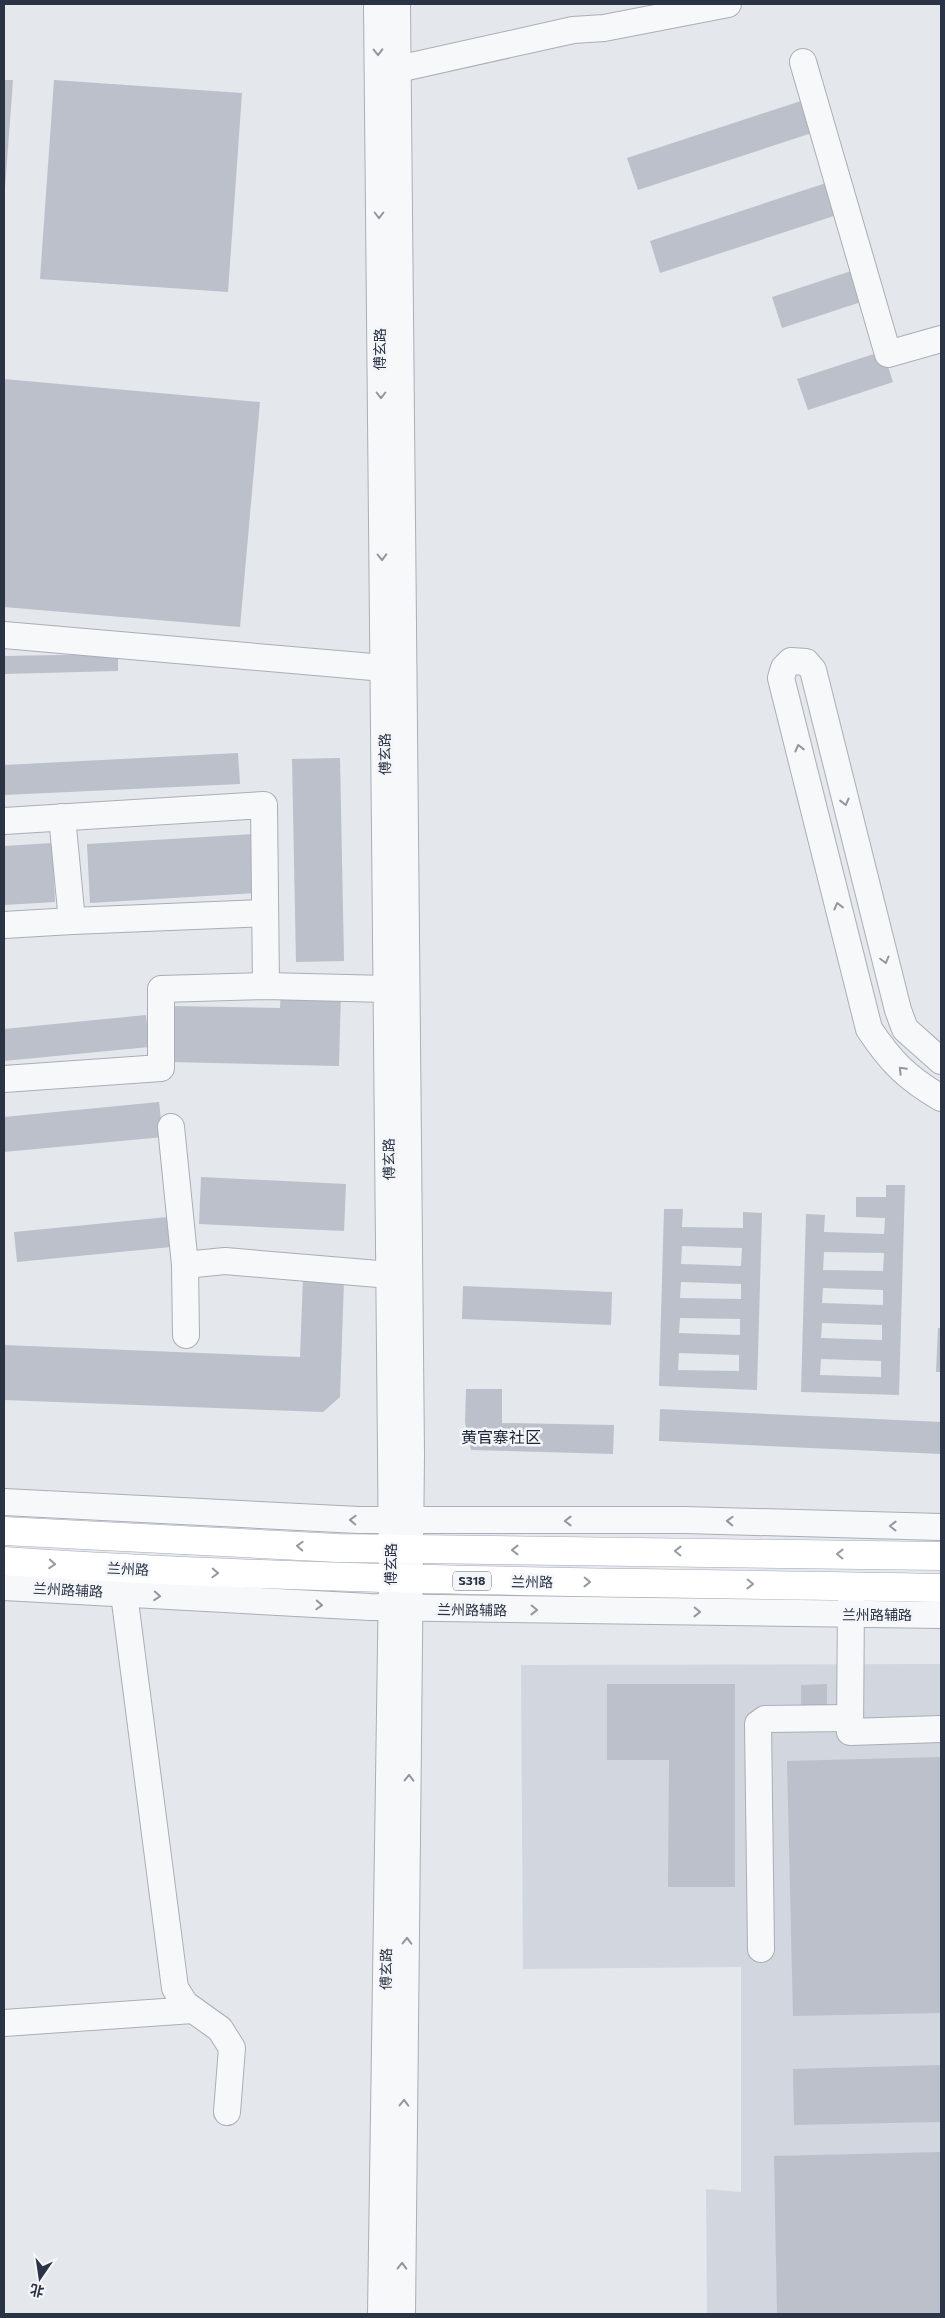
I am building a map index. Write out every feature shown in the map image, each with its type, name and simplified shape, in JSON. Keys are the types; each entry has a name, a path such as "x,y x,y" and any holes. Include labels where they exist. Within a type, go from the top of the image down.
{"main road":[{"path":"4,1531 110,1538 401,1549 941,1556"},
{"name":"兰州路","path":"4,1561 122,1569 401,1580 941,1588"}],"street":[{"name":"傅玄路","path":"377,4 390,1275 401,1521"},
{"name":"傅玄路","path":"397,4 402,2314"},
{"path":"398,69 573,30 604,28 728,4"},
{"path":"803,62 888,354 941,339"},
{"path":"4,635 384,668"},
{"path":"941,1062 905,1029 877,930 813,670 806,662 791,661 784,668 781,678 869,1029 886,1054 915,1082 941,1098"},
{"path":"4,821 264,805 266,986"},
{"path":"62,817 72,921"},
{"path":"4,925 265,912"},
{"path":"846,936 856,927 870,926 877,930"},
{"path":"4,1079 161,1068 161,989 266,986 387,989"},
{"path":"171,1127 185,1265 186,1336"},
{"path":"185,1265 226,1261 390,1275"},
{"path":"4,1502 265,1517 401,1521 685,1520 941,1527"},
{"path":"850,1586 850,1732 941,1729"},
{"name":"兰州路辅路","path":"4,1587 401,1608 941,1615"},
{"path":"124,1594 175,1988 185,2004 220,2029 232,2048 227,2112"},
{"name":"傅玄路","path":"381,2314 401,1608"},
{"path":"761,1949 758,1724 765,1720 850,1718"},
{"path":"4,2022 193,2010"}],"shaded area":[{"path":"941,1664 941,2314 707,2314 706,2189 741,2192 741,1967 523,1969 521,1665"}],"building":[{"path":"4,80 13,80 5,188 4,188"},
{"path":"54,80 242,93 228,292 40,279"},
{"path":"804,100 815,132 638,190 627,158"},
{"path":"826,183 837,215 660,273 650,241"},
{"path":"857,269 867,300 782,328 772,297"},
{"path":"883,351 893,382 808,410 797,379"},
{"path":"4,379 260,402 240,627 4,607"},
{"path":"118,654 118,671 4,674 4,656"},
{"path":"238,753 240,784 4,795 4,765"},
{"path":"340,758 344,961 296,962 292,759"},
{"path":"254,834 258,893 90,903 87,844"},
{"path":"52,843 55,902 4,905 4,846"},
{"path":"281,989 341,991 339,1066 171,1062 172,1006 280,1008"},
{"path":"146,1015 149,1047 4,1061 4,1029"},
{"path":"159,1102 163,1137 4,1152 4,1117"},
{"path":"201,1177 346,1184 344,1231 199,1224"},
{"path":"886,1185 905,1185 899,1395 801,1392 806,1214 825,1215 824,1232 884,1234 885,1218 856,1217 856,1197 886,1197","holes":["824,1252 884,1253 883,1271 823,1270","823,1288 883,1290 883,1305 822,1303","822,1323 882,1325 882,1340 821,1338","821,1359 881,1361 881,1377 820,1375"]},
{"path":"664,1209 683,1209 682,1227 743,1228 743,1212 762,1213 757,1390 659,1386","holes":["682,1246 742,1248 741,1266 681,1264","681,1282 741,1284 741,1299 680,1298","680,1318 740,1319 740,1335 679,1333","679,1353 739,1355 739,1371 678,1370"]},
{"path":"168,1217 171,1247 17,1262 14,1232"},
{"path":"303,1278 344,1280 340,1397 323,1412 4,1400 4,1345 300,1357"},
{"path":"463,1286 612,1292 611,1325 462,1319"},
{"path":"938,1328 941,1328 941,1372 936,1372"},
{"path":"466,1389 502,1389 502,1423 614,1425 613,1454 471,1450 465,1422"},
{"path":"660,1409 941,1422 941,1454 659,1441"},
{"path":"607,1684 735,1684 735,1887 668,1887 669,1760 607,1760"},
{"path":"827,1684 827,1709 801,1709 801,1685"},
{"path":"941,1757 941,2013 793,2016 787,1761"},
{"path":"941,2065 941,2122 794,2125 793,2069"},
{"path":"941,2152 941,2314 777,2314 774,2156"}],"district":[{"name":"黄官寨社区","path":"501,1437"}]}
